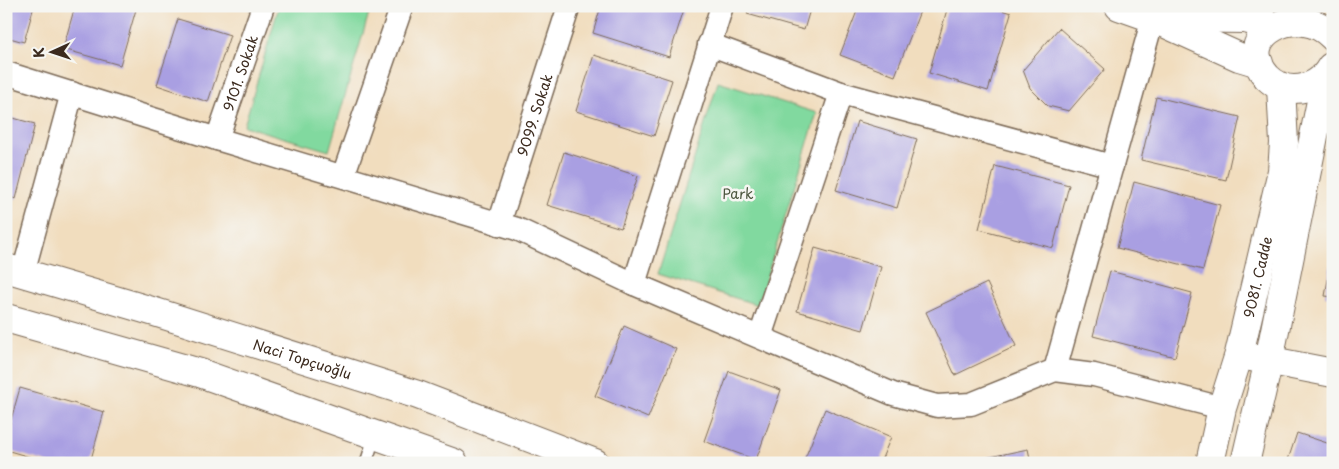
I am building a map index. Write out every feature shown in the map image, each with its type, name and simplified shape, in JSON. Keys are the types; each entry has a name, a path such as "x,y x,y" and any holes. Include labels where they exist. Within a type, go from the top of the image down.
{"street":[{"name":"9101. Sokak","path":"217,140 263,6"},
{"path":"343,176 402,6"},
{"name":"9099. Sokak","path":"499,224 569,6"},
{"path":"634,284 722,6"},
{"path":"1119,6 1153,18 1239,57 1259,63"},
{"path":"1153,18 1245,19 1290,11 1304,12 1316,16 1327,25 1333,37"},
{"path":"1276,15 1260,36 1257,49 1259,63 1271,81 1281,87 1291,89 1310,87 1329,69"},
{"path":"1055,370 1153,18"},
{"path":"709,44 841,94 1112,166"},
{"path":"1245,463 1269,360 1329,69"},
{"path":"6,73 217,140 343,176 517,230 634,284 893,394 937,406 971,404 1055,370 1094,375 1222,408"},
{"name":"9081. Cadde","path":"1210,463 1222,408 1239,354 1282,170 1284,143 1281,87"},
{"path":"15,270 72,93"},
{"path":"760,337 841,94"},
{"name":"Naci Topçuoğlu","path":"15,270 418,395 595,463"},
{"path":"6,318 200,373 376,435 440,460"},
{"path":"1239,354 1333,373"}],"lane":[{"path":"366,463 376,435"}],"green space":[{"path":"279,6 371,6 329,151 244,126"},
{"name":"Park","path":"718,82 817,113 758,305 658,274"}],"building":[{"path":"6,6 34,6 24,42 6,37"},
{"path":"75,6 137,6 120,65 63,49"},
{"path":"601,6 685,6 669,57 593,33"},
{"path":"749,6 811,6 804,30 747,14"},
{"path":"859,6 922,6 895,76 840,55"},
{"path":"948,6 988,6 1011,13 988,91 929,73"},
{"path":"178,19 230,35 208,102 157,85"},
{"path":"1059,28 1105,69 1069,111 1048,106 1030,88 1023,70"},
{"path":"594,55 672,80 654,136 576,111"},
{"path":"1156,97 1240,117 1226,180 1141,160"},
{"path":"6,116 35,124 16,199 6,196"},
{"path":"857,121 917,139 897,208 836,190"},
{"path":"564,152 638,176 621,228 547,205"},
{"path":"995,166 1069,185 1053,248 979,229"},
{"path":"1134,182 1220,205 1203,270 1117,248"},
{"path":"815,248 881,267 863,330 797,311"},
{"path":"1333,258 1333,297 1325,296"},
{"path":"1110,271 1192,293 1175,357 1093,336"},
{"path":"987,283 1016,346 955,375 926,312"},
{"path":"624,326 676,349 648,418 595,396"},
{"path":"729,371 781,390 756,460 704,441"},
{"path":"20,388 104,412 90,463 50,463 6,450 6,437"},
{"path":"825,409 891,437 880,463 803,463"},
{"path":"1297,433 1333,445 1333,463 1287,463"},
{"path":"1028,449 1031,463 966,463 966,462"}]}
